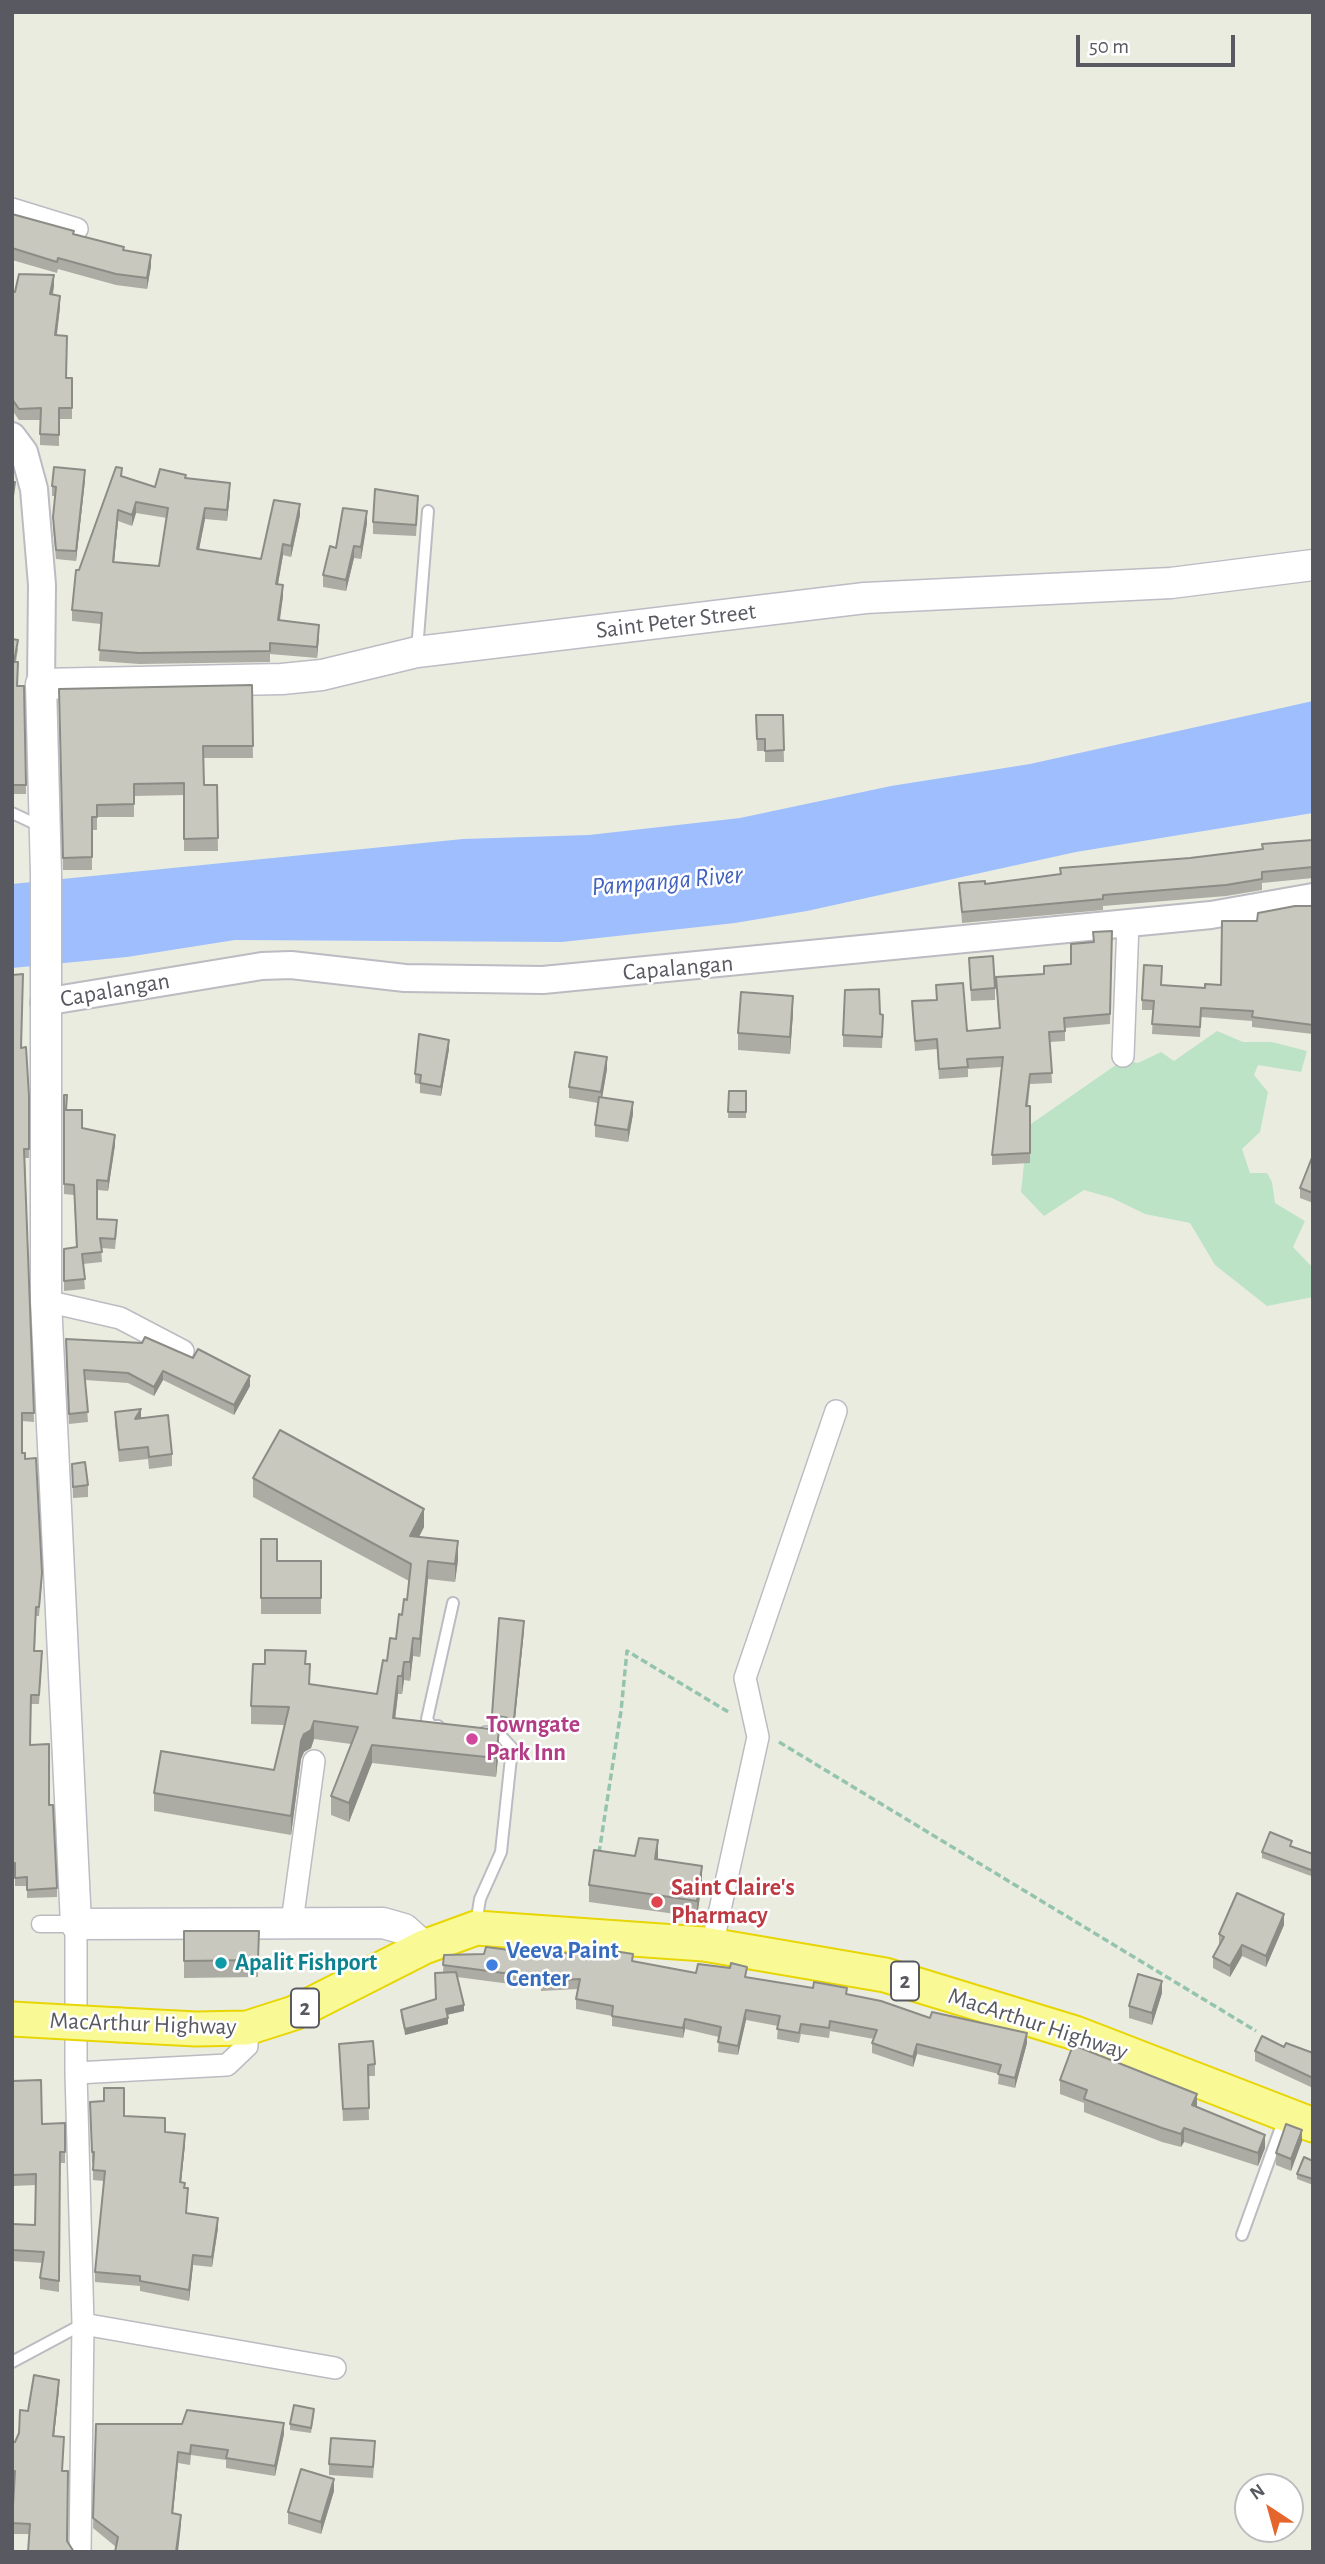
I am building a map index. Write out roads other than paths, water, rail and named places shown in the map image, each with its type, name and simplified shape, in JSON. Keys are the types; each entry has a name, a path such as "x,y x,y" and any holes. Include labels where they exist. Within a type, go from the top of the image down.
{"highway":[{"name":"MacArthur Highway","path":"12,2018 196,2029 247,2028 294,2013 424,1947 476,1928 712,1946 885,1975 1075,2033 1300,2119"}],"main road":[{"name":"Saint Peter Street","path":"41,684 282,679 322,675 417,652 865,598 1171,583 1313,565"},
{"path":"41,684 46,875 46,1301 76,1924 383,1923 404,1929 424,1947"}],"street":[{"path":"12,209 77,229"},
{"path":"16,446 34,489 42,585 41,684"},
{"name":"Capalangan","path":"44,991 262,965 291,965 405,978 543,980 1211,915 1313,897"},
{"path":"1123,1056 1128,923"},
{"path":"46,1301 120,1318 183,1351"},
{"path":"712,1946 758,1737 745,1678 836,1412"},
{"path":"292,1922 314,1761"},
{"path":"40,1924 76,1924 76,2073 83,2324 80,2552"},
{"path":"76,2073 227,2065 247,2046 247,2028"},
{"path":"83,2324 335,2368"}],"lane":[{"path":"417,652 428,511"},
{"path":"12,813 45,829"},
{"path":"444,1727 431,1726 427,1719 453,1603"},
{"path":"471,1730 498,1733 512,1748 501,1852 480,1899 476,1928"},
{"path":"1242,2235 1300,2119"},
{"path":"12,2362 83,2324"}],"water":[{"name":"Pampanga River","path":"1313,701 1313,813 1076,852 807,911 735,923 562,942 235,940 127,957 12,968 12,884 463,839 589,835 740,818 891,786 1030,764"}],"place":[{"name":"Towngate Park Inn","path":"472,1739"},
{"name":"Saint Claire's Pharmacy","path":"657,1902"},
{"name":"Apalit Fishport","path":"221,1963"},
{"name":"Veeva Paint Center","path":"492,1965"}]}
